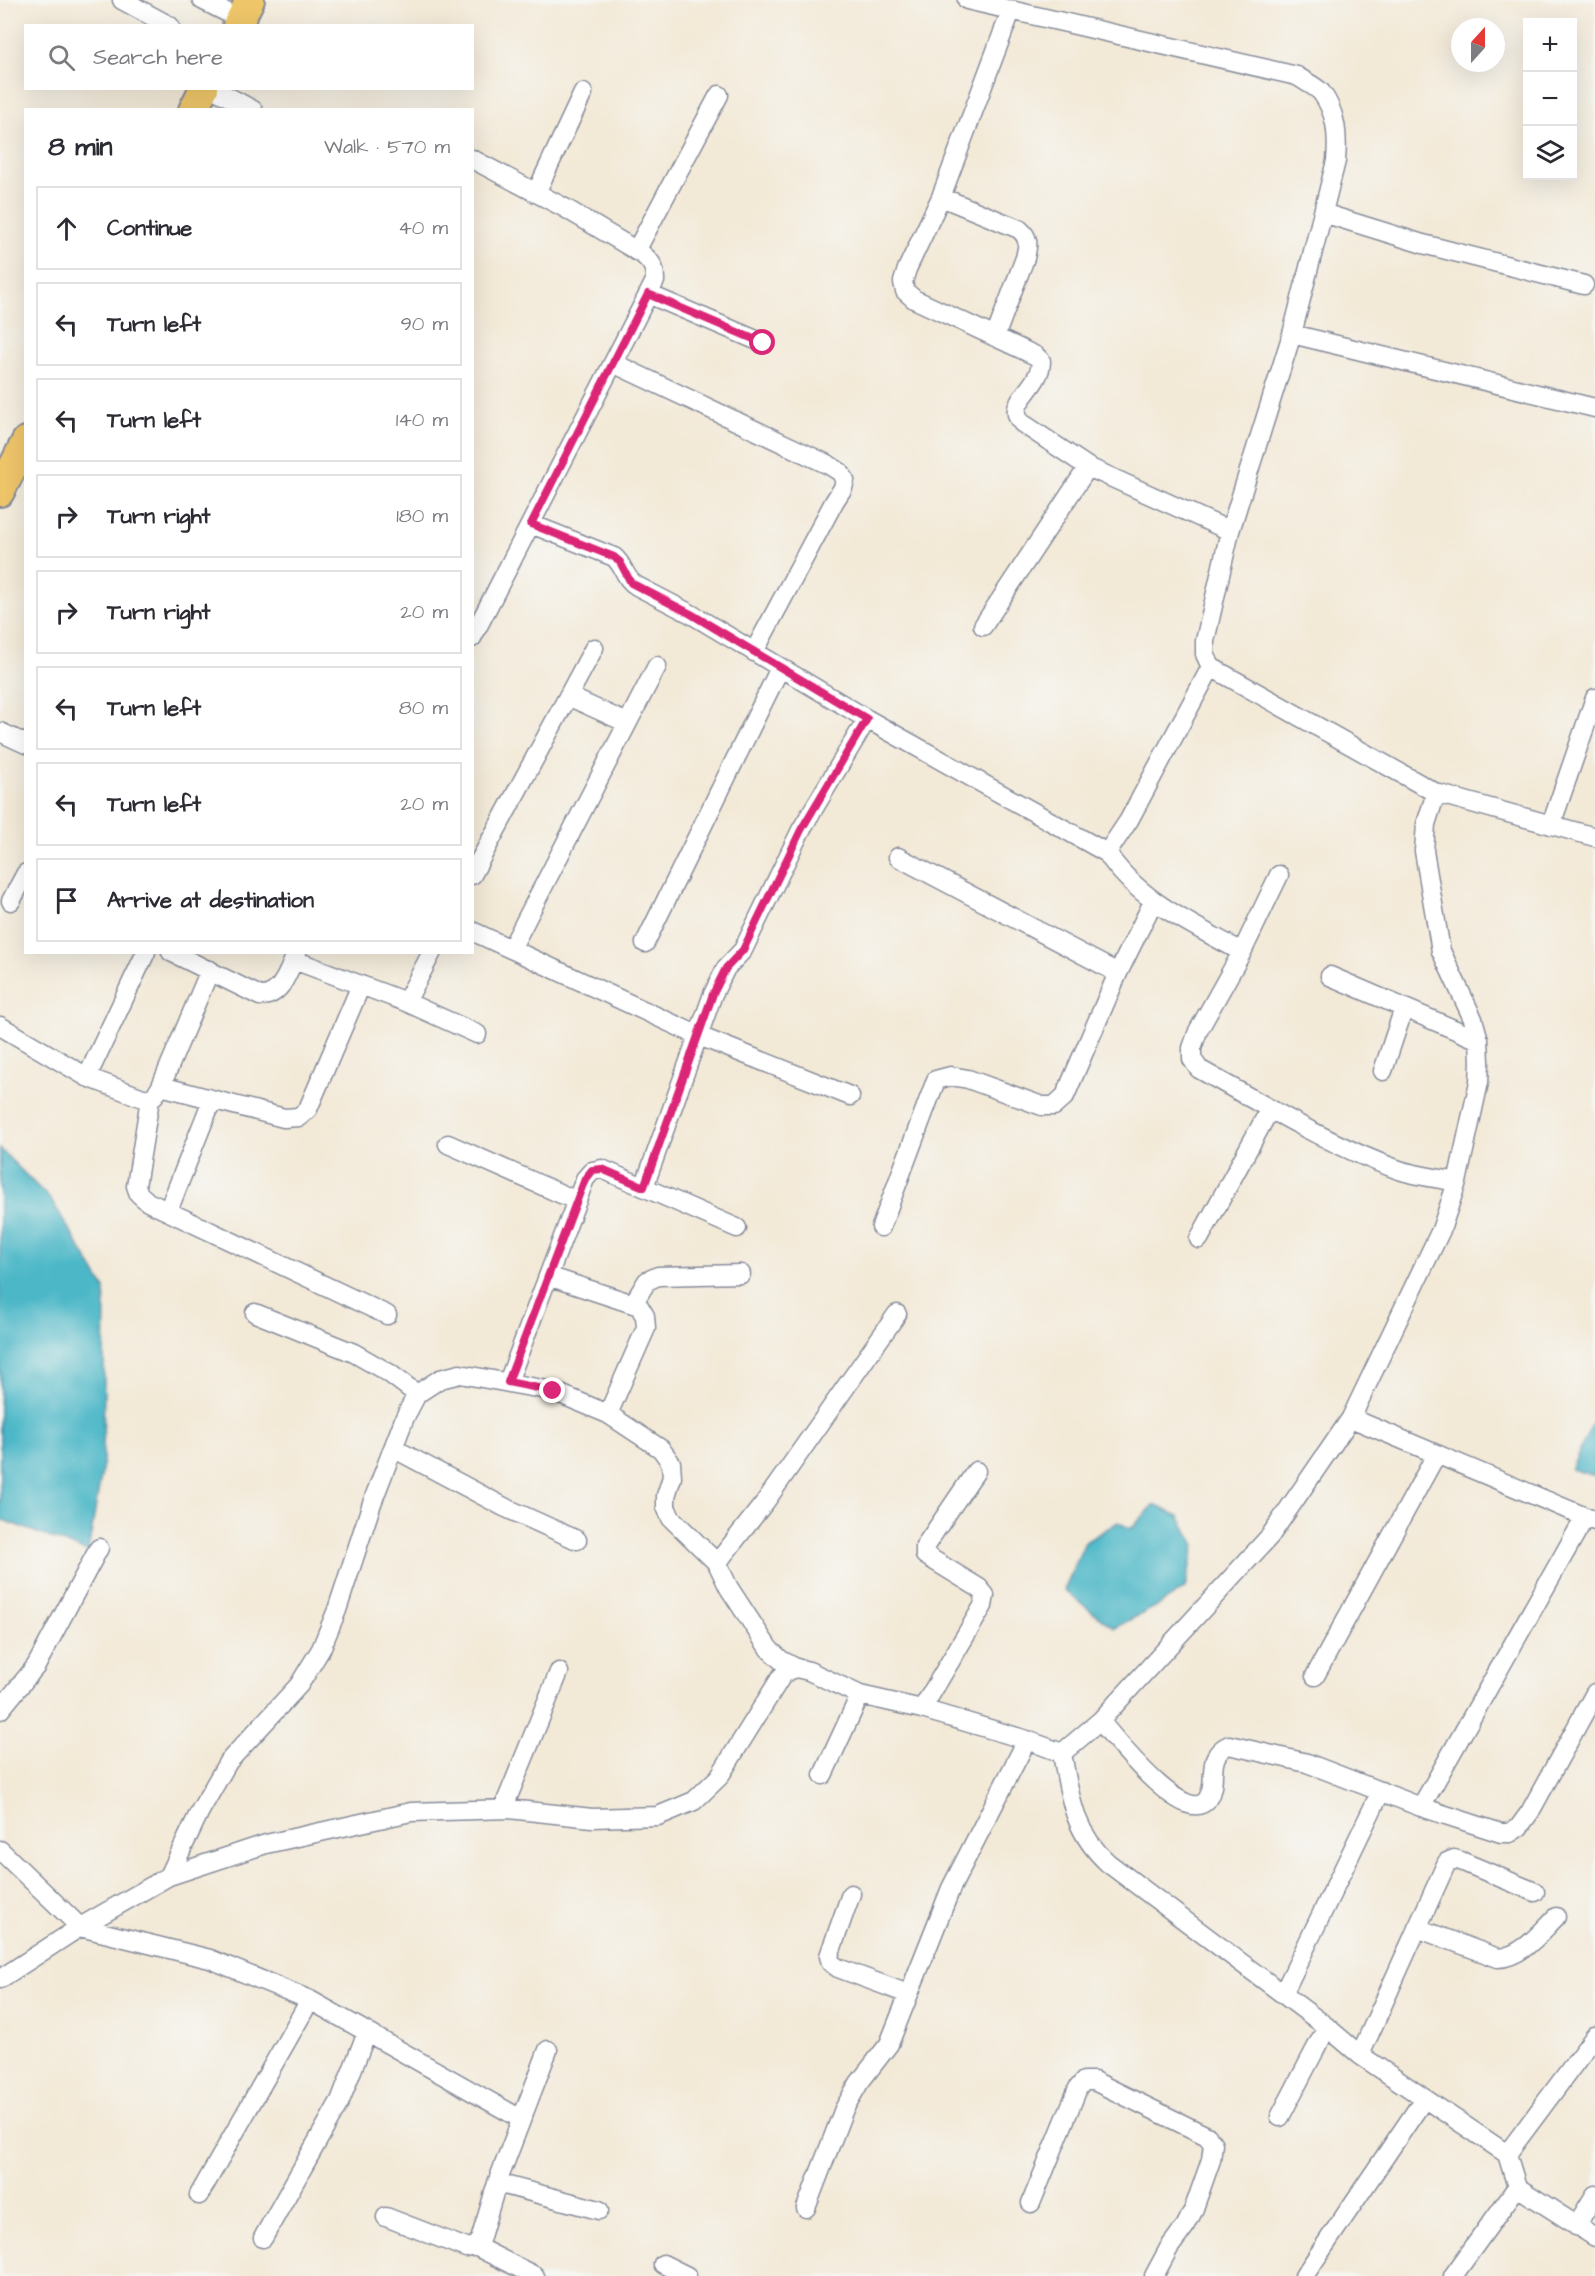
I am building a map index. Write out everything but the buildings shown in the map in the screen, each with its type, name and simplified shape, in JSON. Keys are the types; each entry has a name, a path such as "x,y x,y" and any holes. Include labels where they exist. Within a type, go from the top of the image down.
{"main road":[{"path":"195,108 203,90"},
{"path":"0,492 24,445"}],"street":[{"path":"123,0 166,24"},
{"path":"202,0 242,15"},
{"path":"967,0 1297,76 1320,91 1336,121 1338,142 1336,161 1292,334 1230,531 1205,641 1205,654 1211,667 1436,793 1595,837"},
{"path":"1011,11 941,197 907,269 903,282 905,291 914,299 1036,356 1041,361 1041,371 1035,383 1018,403 1017,417 1022,423 1088,467 1230,531"},
{"path":"216,90 249,108"},
{"path":"536,193 583,93"},
{"path":"636,251 719,95"},
{"path":"474,160 636,251 651,261 655,269 655,281 474,634"},
{"path":"941,197 1019,229 1026,236 1029,244 1025,258 995,337"},
{"path":"1323,213 1423,244 1584,285"},
{"path":"648,294 763,343"},
{"path":"1292,334 1595,408"},
{"path":"613,363 830,465 840,472 845,480 843,488 754,652"},
{"path":"983,626 1088,467"},
{"path":"531,524 614,557 620,562 631,583 691,614 867,719 1107,854 1118,870 1153,902 1242,952"},
{"path":"474,867 478,852 594,648"},
{"path":"511,949 657,666"},
{"path":"1107,854 1130,820 1211,667"},
{"path":"645,943 780,668"},
{"path":"568,696 627,723"},
{"path":"1551,825 1595,698"},
{"path":"644,1187 713,994 726,968 743,950 801,830 867,719"},
{"path":"0,732 24,743"},
{"path":"1062,1753 1100,1721 1270,1536 1351,1418 1441,1230 1457,1182 1479,1082 1479,1040 1473,1019 1441,951 1424,851 1426,824 1436,793"},
{"path":"897,857 1118,973"},
{"path":"1279,875 1242,952 1198,1031 1192,1048 1192,1059 1199,1069 1270,1109 1365,1156 1401,1170 1457,1182"},
{"path":"11,901 24,877"},
{"path":"881,1227 936,1080 951,1076 968,1079 1042,1106 1054,1106 1065,1096 1118,973 1153,902"},
{"path":"474,932 699,1036 850,1096"},
{"path":"87,1077 145,954"},
{"path":"175,954 260,996 269,997 277,992 296,956 477,1034"},
{"path":"406,1002 431,954"},
{"path":"210,970 155,1092 136,1186 139,1194 148,1202 387,1315"},
{"path":"1330,976 1479,1040"},
{"path":"0,1026 87,1077 143,1098 155,1092 212,1100 284,1118 299,1117 308,1108 361,985"},
{"path":"1383,1071 1404,1008"},
{"path":"168,1211 212,1100"},
{"path":"1199,1239 1270,1109"},
{"path":"448,1144 577,1201"},
{"path":"508,1382 585,1179 592,1170 602,1169 737,1228"},
{"path":"633,1304 646,1281 658,1276 741,1274"},
{"path":"548,1276 639,1306 645,1316 646,1328 608,1414"},
{"path":"255,1312 354,1353 389,1373 417,1394"},
{"path":"717,1563 765,1502 897,1314"},
{"path":"169,1876 200,1811 228,1762 299,1685 321,1649 411,1404 417,1394 440,1379 460,1374 553,1391 608,1414 661,1449 671,1462 672,1477 666,1496 666,1508 671,1518 717,1563 729,1588 769,1649 781,1660 860,1695 922,1709 1027,1740 1062,1753"},
{"path":"1351,1418 1590,1519 1421,1807"},
{"path":"393,1448 504,1507 577,1540"},
{"path":"1315,1676 1436,1455"},
{"path":"922,1709 983,1605 985,1595 979,1588 925,1556 925,1546 976,1471"},
{"path":"0,1710 36,1666 99,1548"},
{"path":"0,1979 80,1927 169,1876 266,1844 411,1812 503,1809 592,1818 658,1816 694,1801 719,1777 781,1677 787,1671 796,1668"},
{"path":"503,1809 559,1672"},
{"path":"1100,1721 1149,1777 1193,1806 1203,1804 1209,1797 1215,1757 1221,1749 1229,1745 1307,1763 1421,1807 1501,1833 1510,1833 1519,1827 1530,1812 1595,1693"},
{"path":"823,1775 860,1695"},
{"path":"806,2208 844,2109 859,2083 889,2044 951,1888 1027,1740"},
{"path":"1062,1753 1074,1813 1092,1849 1327,2027 1360,2055 1507,2154 1517,2187 1595,2237"},
{"path":"1282,1994 1381,1791"},
{"path":"0,1850 80,1927 210,1959 310,2001 521,2119"},
{"path":"1360,2055 1447,1862 1454,1859 1535,1892"},
{"path":"851,1894 829,1956 831,1963 838,1968 908,1994"},
{"path":"1417,1928 1498,1958 1509,1957 1519,1952 1556,1917"},
{"path":"199,2195 310,2001"},
{"path":"1280,2117 1327,2027"},
{"path":"263,2238 340,2101 367,2032"},
{"path":"1507,2154 1595,2036"},
{"path":"386,2217 466,2248 475,2246 480,2240 497,2183 548,2050"},
{"path":"1031,2203 1078,2088 1084,2081 1094,2081 1207,2136 1213,2144 1211,2160 1193,2211 1154,2276"},
{"path":"1304,2276 1424,2099"},
{"path":"497,2183 599,2210"},
{"path":"1453,2276 1517,2187"},
{"path":"1576,2226 1595,2196"},
{"path":"475,2246 535,2276"},
{"path":"663,2264 687,2276"}],"water":[{"path":"0,1149 52,1201 105,1289 103,1464 88,1552 0,1519"},
{"path":"1595,1418 1595,1476 1571,1469"},
{"path":"1154,1505 1179,1516 1195,1545 1185,1588 1159,1605 1114,1628 1064,1590 1085,1542 1118,1522 1131,1529"}],"route":[{"path":"553,1391 508,1382 585,1179 592,1170 602,1169 644,1187 713,994 726,968 743,950 801,830 867,719 691,614 631,583 620,562 614,557 531,524 648,294 763,343"}]}
